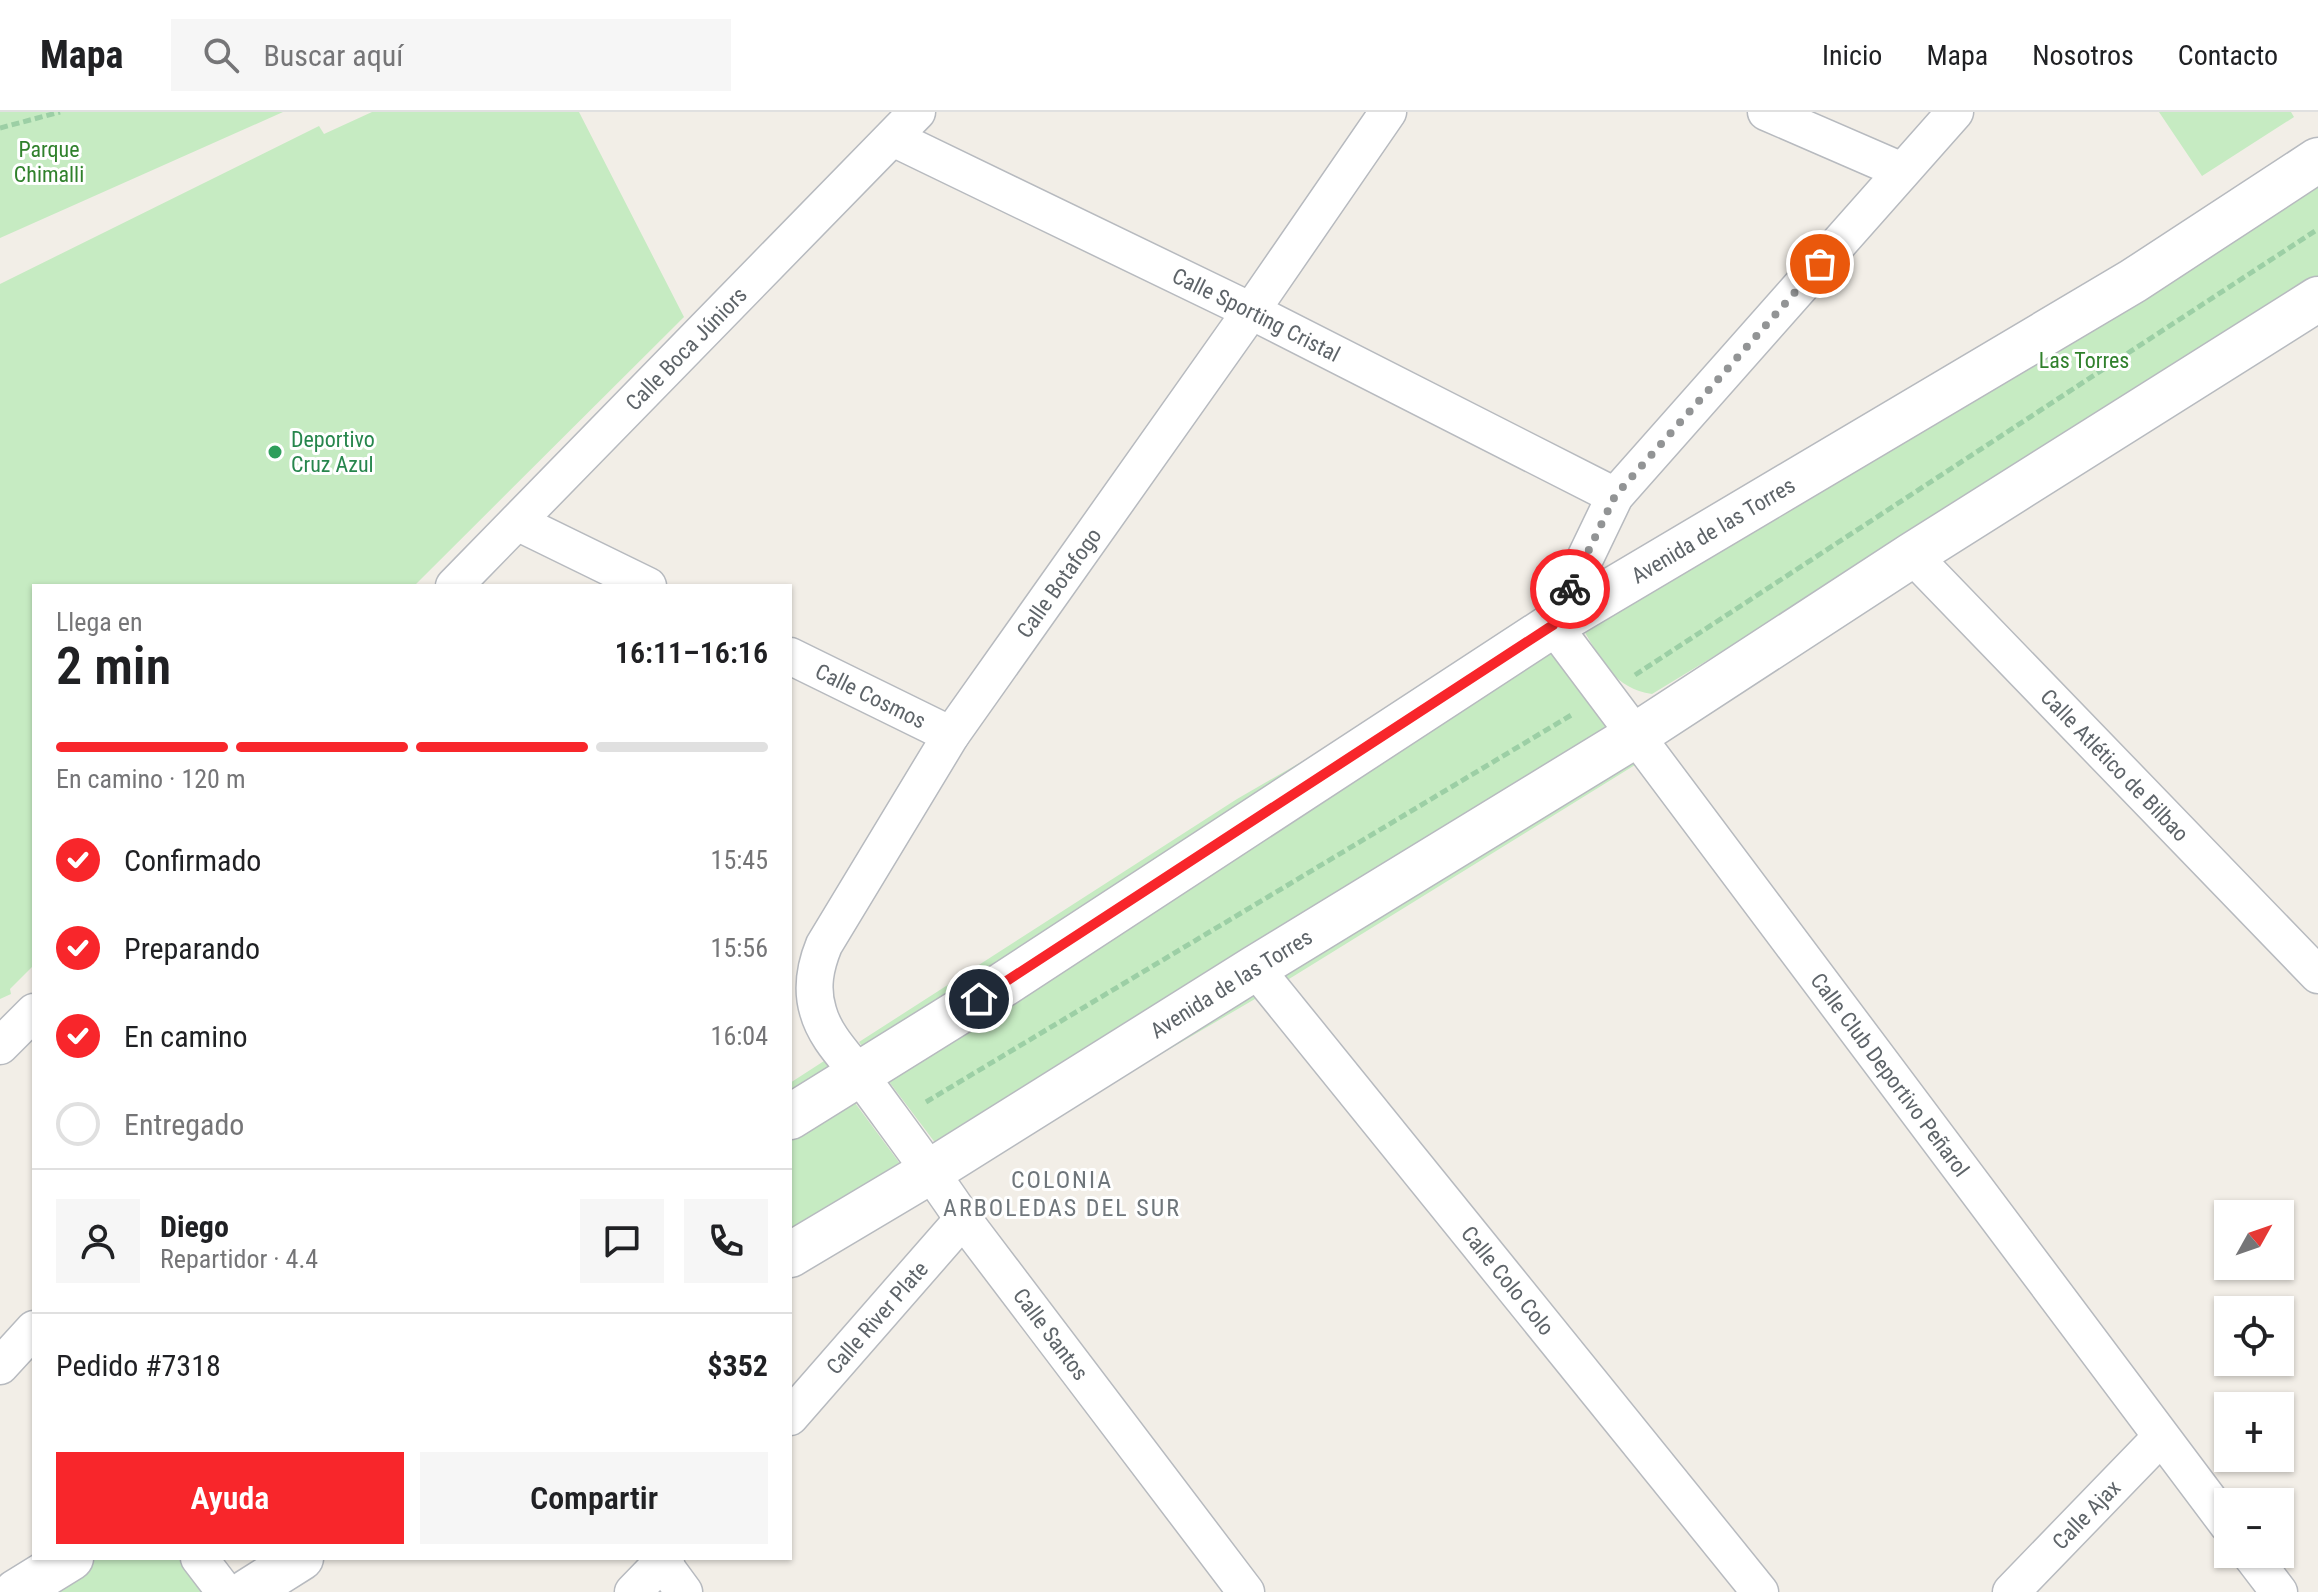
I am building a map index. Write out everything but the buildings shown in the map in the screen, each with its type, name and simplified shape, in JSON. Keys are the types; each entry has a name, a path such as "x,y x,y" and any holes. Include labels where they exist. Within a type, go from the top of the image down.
{"street":[{"name":"Calle Boca Júniors","path":"456,584 917,112"},
{"name":"Calle Botafogo","path":"859,1074 824,1028 818,1012 814,978 824,945 951,735 1388,112"},
{"path":"1766,112 1902,171"},
{"path":"1553,625 1615,496 1955,112"},
{"name":"Calle Sporting Cristal","path":"893,138 1251,311 1615,496"},
{"name":"Avenida de las Torres","path":"792,1116 1004,984 1553,625 2133,281 2318,160"},
{"name":"Avenida de las Torres","path":"792,1254 1636,735 1912,555 2318,299"},
{"path":"517,522 644,584"},
{"name":"Calle Atlético de Bilbao","path":"1912,555 2318,975"},
{"name":"Calle Club Deportivo Peñarol","path":"1553,625 2214,1507"},
{"name":"Calle Cosmos","path":"792,657 951,735"},
{"name":"Calle Colo Colo","path":"1255,968 1760,1592"},
{"path":"0,1046 32,1014"},
{"name":"Calle Santos","path":"859,1074 963,1219 1246,1592"},
{"name":"Calle River Plate","path":"792,1415 963,1219"},
{"name":"Calle Ajax","path":"2011,1592 2161,1437"},
{"path":"16,1592 68,1560"},
{"path":"201,1560 225,1592"},
{"path":"247,1592 298,1560"},
{"path":"633,1592 664,1560 684,1592"},
{"path":"2261,1568 2279,1592"}],"path":[{"path":"0,128 60,112"},
{"path":"893,1121 1604,695 2318,229"}],"green space":[{"name":"Parque Chimalli","path":"0,112 283,112 0,238"},
{"name":"Deportivo Cruz Azul","path":"372,112 579,112 684,317 416,584 32,584 32,967 10,989 11,994 0,999 0,284 319,126 324,134"},
{"path":"2159,112 2291,112 2294,117 2202,176"},
{"name":"Las Torres","path":"2318,145 2318,290 1652,694 1628,686 1603,662 1583,629"},
{"path":"1537,626 1635,765 1289,979 958,1173 859,1042 1237,799"},
{"path":"824,1061 924,1196 792,1278 792,1082"},
{"path":"59,1560 181,1560 205,1592 9,1592"}],"way so far":[{"path":"1570,589 1615,496 1820,264"}],"place":[{"name":"Deportivo Cruz Azul","path":"275,452"}],"district":[{"name":"COLONIA ARBOLEDAS DEL SUR","path":"1062,1194"}],"route":[{"path":"979,999 1553,625 1570,589"}]}
